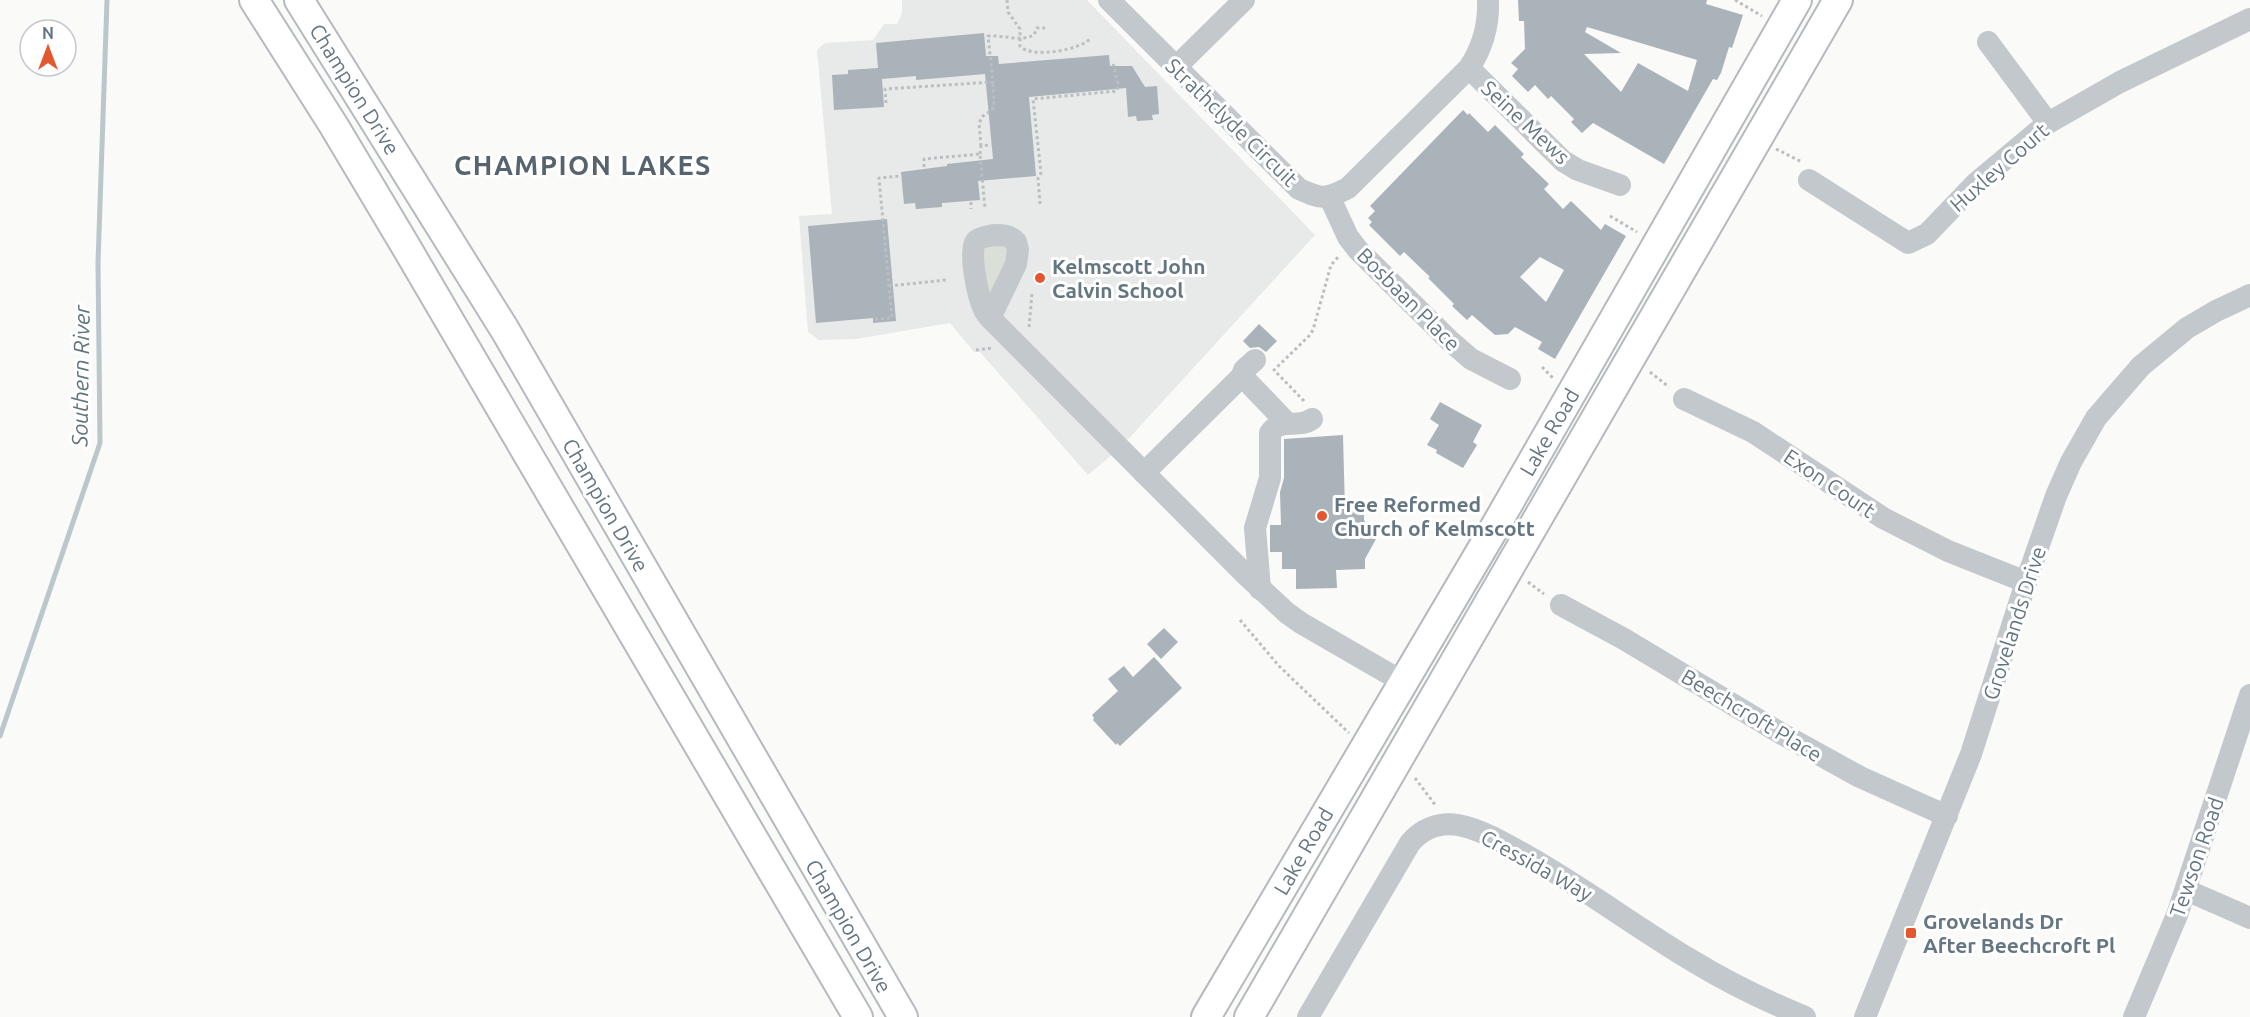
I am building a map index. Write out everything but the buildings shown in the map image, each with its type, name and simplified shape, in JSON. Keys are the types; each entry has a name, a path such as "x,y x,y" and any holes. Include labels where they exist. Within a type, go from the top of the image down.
{"main road":[{"name":"Champion Drive","path":"254,0 334,126 405,245 858,1017"},
{"name":"Champion Drive","path":"299,0 505,330 903,1017"},
{"name":"Lake Road","path":"1206,1017 1492,532 1797,0"},
{"name":"Lake Road","path":"1249,1017 1838,0"},
{"path":"1403,682 1433,700"}],"street":[{"name":"Strathclyde Circuit","path":"1109,0 1299,189 1314,196 1330,198"},
{"path":"1176,67 1244,0"},
{"path":"1330,198 1348,188 1469,68 1478,54 1484,37 1489,16 1488,0"},
{"name":"Huxley Court","path":"1809,180 1908,243 1927,234 1975,184 2048,123 2120,82 2250,19"},
{"path":"1988,42 2048,123"},
{"name":"Seine Mews","path":"1469,68 1563,161 1578,170 1620,185"},
{"name":"Bosbaan Place","path":"1330,198 1348,237 1374,266 1471,359 1510,379"},
{"name":"Grovelands Drive","path":"1865,1017 1971,754 2026,582 2056,496 2071,462 2096,418 2141,366 2165,344 2216,311 2250,295"},
{"path":"990,318 1260,589 1287,613 1403,682"},
{"path":"1144,473 1248,368 1287,423"},
{"name":"Exon Court","path":"1684,399 1753,432 1883,518 1948,551 2026,582"},
{"path":"1260,589 1255,528 1270,478 1270,433 1277,426 1287,423 1305,424 1311,412"},
{"name":"Beechcroft Place","path":"1561,605 1624,639 1782,734 1860,777 1947,816"},
{"name":"Tewson Road","path":"2134,1017 2186,890 2250,695"},
{"name":"Cressida Way","path":"1308,1017 1410,843 1425,830 1444,825 1456,825 1478,831 1503,843 1572,881 1690,960 1734,984 1805,1017"},
{"path":"2186,890 2250,918"}],"path":[{"path":"1007,0 1008,12 1020,29 1022,49 1037,52 1070,48 1087,43 1091,38"},
{"path":"1735,0 1770,21"},
{"path":"986,208 979,123 983,116 992,111 994,106 988,36 1020,39 1032,36 1038,28 1045,28"},
{"path":"1040,204 1038,178 1041,173 1032,99 1117,91 1118,83 1113,64"},
{"path":"886,103 885,89 993,82"},
{"path":"981,146 991,146"},
{"path":"1769,146 1802,160 1809,180"},
{"path":"924,167 924,159 980,154"},
{"path":"875,319 892,318 879,178 900,176"},
{"path":"971,202 971,209"},
{"path":"1610,216 1644,237"},
{"path":"1311,412 1274,370 1311,333 1331,265 1342,253"},
{"path":"889,286 946,280"},
{"path":"1029,334 1032,294"},
{"path":"1643,366 1684,399"},
{"path":"1542,367 1559,385"},
{"path":"1520,577 1561,605"},
{"path":"1240,620 1279,666 1349,734"},
{"path":"1413,776 1419,780 1427,795 1441,812"}],"shaded area":[{"name":"Kelmscott John Calvin School","path":"902,0 1087,0 1315,235 1121,447 1088,475 980,352 974,352 950,323 856,339 819,340 808,332 799,216 832,214 817,50 825,43 873,40 884,24 897,24 902,13"},
{"path":"992,244 1006,247 1008,254 995,293 987,293 982,250"}],"waterway":[{"name":"Southern River","path":"0,736 100,443 98,263 107,0"}],"place":[{"name":"Kelmscott John Calvin School","path":"1040,278"},
{"name":"Free Reformed Church of Kelmscott","path":"1322,516"},
{"name":"Grovelands Dr After Beechcroft Pl","path":"1911,933"}],"district":[{"name":"CHAMPION LAKES","path":"583,165"}]}
